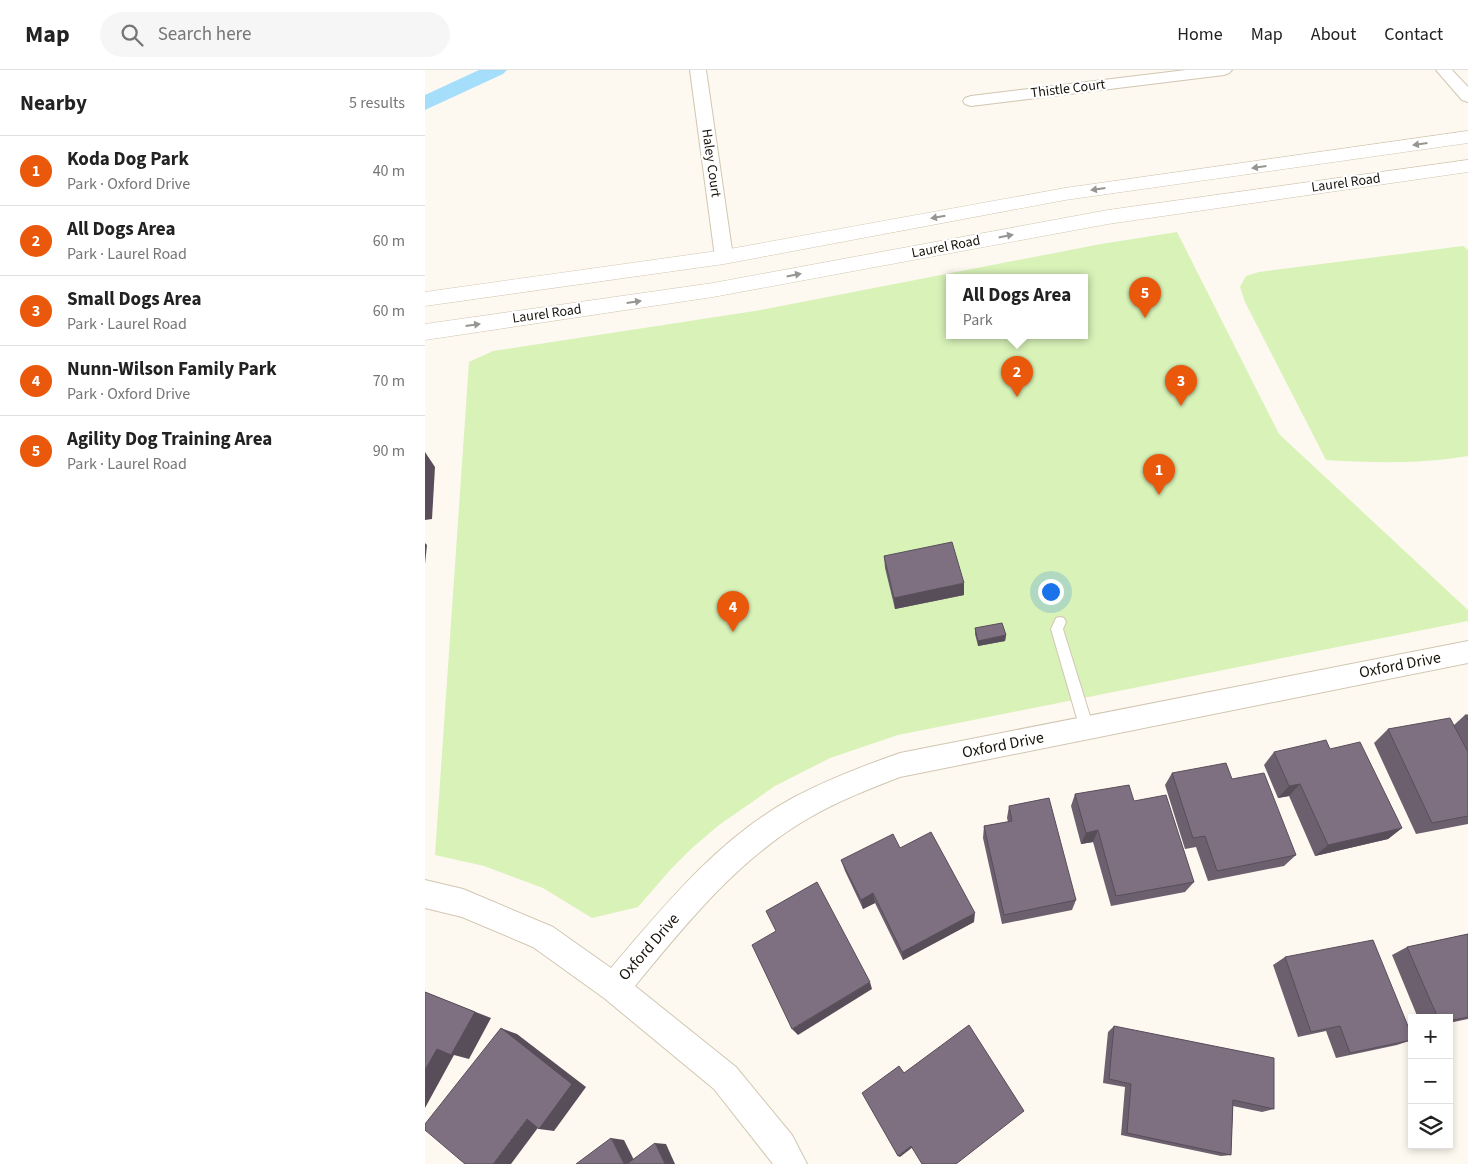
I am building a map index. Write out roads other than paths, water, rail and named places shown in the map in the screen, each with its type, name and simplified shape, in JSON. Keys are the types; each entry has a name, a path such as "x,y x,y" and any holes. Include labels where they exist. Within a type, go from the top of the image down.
{"main road":[{"name":"Laurel Road","path":"425,299 724,256 1065,194 1468,137"},
{"name":"Laurel Road","path":"425,332 713,290 1108,217 1468,166"}],"street":[{"name":"Haley Court","path":"698,70 724,256"},
{"name":"Thistle Court","path":"971,101 1224,70"},
{"path":"1444,70 1468,97"},
{"name":"Oxford Drive","path":"614,988 700,889 745,847 797,810 847,784 900,765 1468,652"},
{"path":"425,894 463,903 543,937 614,988 725,1078 781,1146 791,1164"}],"lane":[{"path":"1060,622 1057,629 1087,729"}],"waterway":[{"path":"425,103 496,70"}],"place":[{"name":"Agility Dog Training Area","path":"1145,318"},
{"name":"All Dogs Area","path":"1017,397"},
{"name":"Small Dogs Area","path":"1181,406"},
{"name":"Koda Dog Park","path":"1159,495"},
{"name":"Nunn-Wilson Family Park","path":"733,632"}]}
